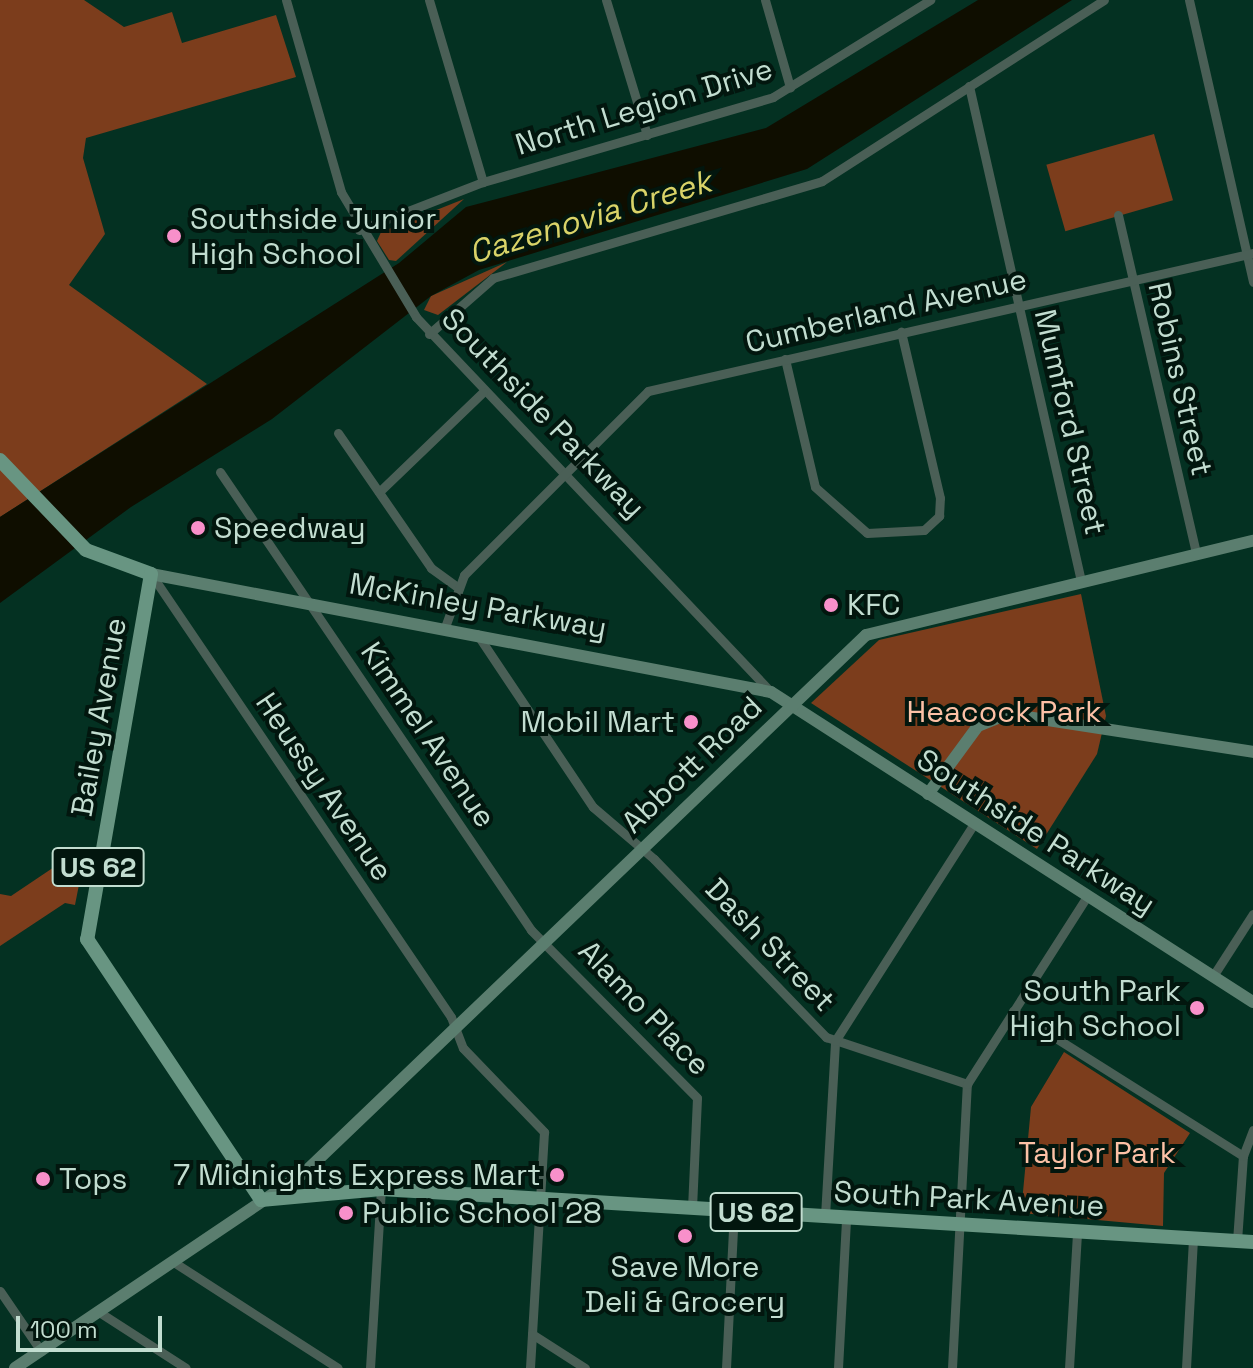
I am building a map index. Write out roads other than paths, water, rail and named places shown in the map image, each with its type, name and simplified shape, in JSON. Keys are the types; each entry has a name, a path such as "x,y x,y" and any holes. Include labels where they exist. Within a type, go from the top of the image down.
{"main road":[{"path":"0,460 86,550 151,574"},
{"name":"Bailey Avenue","path":"151,574 87,939 261,1200"},
{"name":"South Park Avenue","path":"261,1200 381,1189 1253,1242"}],"street":[{"name":"Southside Parkway","path":"286,0 359,230 416,317 483,392 771,692"},
{"path":"429,0 483,182"},
{"path":"606,0 647,135"},
{"path":"765,0 790,87"},
{"path":"429,334 493,278 822,181 1104,0"},
{"path":"1189,0 1250,253 1253,282"},
{"name":"North Legion Drive","path":"359,230 483,182 647,135 790,87 926,1"},
{"name":"Mumford Street","path":"969,86 1081,581"},
{"name":"Robins Street","path":"1118,215 1196,554"},
{"name":"Cumberland Avenue","path":"456,586 648,391 1250,253"},
{"path":"785,359 815,487 867,533 924,530 939,516 940,498 901,332"},
{"path":"379,492 483,392"},
{"path":"338,433 431,568 456,586 445,627"},
{"name":"Kimmel Avenue","path":"220,472 544,943"},
{"name":"Abbott Road","path":"261,1200 304,1173 791,705 875,629 1253,541"},
{"name":"McKinley Parkway","path":"151,574 475,632 771,692 791,705"},
{"name":"Heussy Avenue","path":"151,574 456,1029 463,1048 544,1132 530,1368"},
{"name":"Dash Street","path":"475,632 593,807 641,850 835,1041 967,1084"},
{"name":"Southside Parkway","path":"791,705 1253,1002"},
{"path":"928,794 978,726 1008,714 1253,752"},
{"path":"825,1216 835,1041 974,824"},
{"path":"952,1368 967,1084 1087,896"},
{"path":"1213,976 1253,914"},
{"name":"Alamo Place","path":"544,943 697,1098 692,1209"},
{"path":"1013,1011 1243,1156"},
{"path":"1237,1241 1243,1156 1253,1130"},
{"path":"370,1368 381,1189"},
{"name":"South Park Avenue","path":"15,1368 261,1200"},
{"path":"726,1368 734,1211"},
{"path":"838,1368 846,1218"},
{"path":"1069,1368 1077,1232"},
{"path":"1186,1368 1193,1239"},
{"path":"172,1261 338,1368"},
{"path":"0,1291 41,1351"},
{"path":"99,1312 186,1368"},
{"path":"532,1334 585,1368"}],"water":[{"name":"Cazenovia Creek","path":"978,0 1072,0 807,169 479,270 431,296 272,419 131,507 0,603 0,517 399,263 466,207 766,128"}],"place":[{"name":"Southside Junior High School","path":"174,236"},
{"name":"Speedway","path":"198,528"},
{"name":"KFC","path":"831,605"},
{"name":"Mobil Mart","path":"691,722"},
{"name":"South Park High School","path":"1197,1008"},
{"name":"7 Midnights Express Mart","path":"557,1175"},
{"name":"Tops","path":"43,1179"},
{"name":"Public School 28","path":"346,1213"},
{"name":"Save More Deli & Grocery","path":"685,1236"}],"park label":[{"name":"Heacock Park","path":"1004,712"},
{"name":"Taylor Park","path":"1097,1153"}]}
